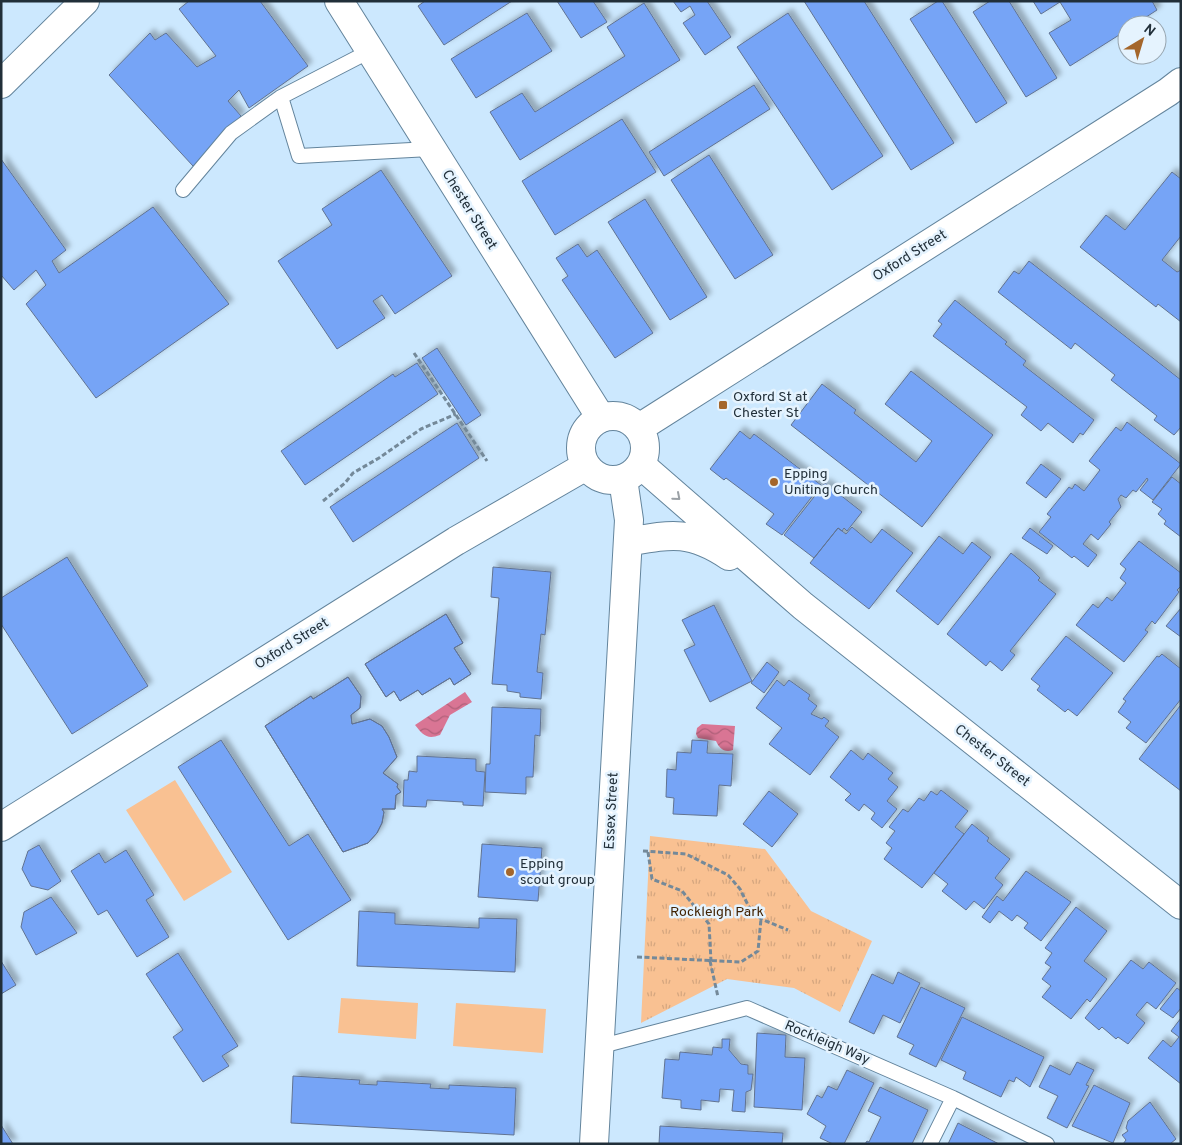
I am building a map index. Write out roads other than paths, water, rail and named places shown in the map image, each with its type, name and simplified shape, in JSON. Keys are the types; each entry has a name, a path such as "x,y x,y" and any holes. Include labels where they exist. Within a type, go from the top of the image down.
{"street":[{"path":"1,84 84,1"},
{"name":"Chester Street","path":"339,1 430,149 601,418"},
{"name":"Oxford Street","path":"639,428 1181,82"},
{"path":"621,417 639,428 645,446 632,472 615,480 599,477 586,466 581,448 582,438 592,423 601,418 621,417"},
{"name":"Oxford Street","path":"1,828 456,541 586,466"},
{"name":"Chester Street","path":"632,472 1181,905"},
{"name":"Essex Street","path":"594,1144 632,472"},
{"name":"Chester Street","path":"628,542 668,535 684,535 698,540 717,548 803,606"}],"lane":[{"path":"183,190 231,133 281,97 370,51"},
{"path":"281,97 299,156 430,149"},
{"name":"Rockleigh Way","path":"598,1047 746,1008 953,1098 1047,1144"},
{"path":"930,1144 953,1098"}],"water":[{"path":"465,692 472,702 450,715 440,735 428,737 415,725"},
{"path":"702,724 735,726 733,750 720,748 716,741 698,738 696,734 697,728"}],"place":[{"name":"Oxford St at Chester St","path":"723,405"},
{"name":"Epping Uniting Church","path":"774,482"},
{"name":"Epping scout group","path":"510,872"}],"park label":[{"name":"Rockleigh Park","path":"717,912"}]}
